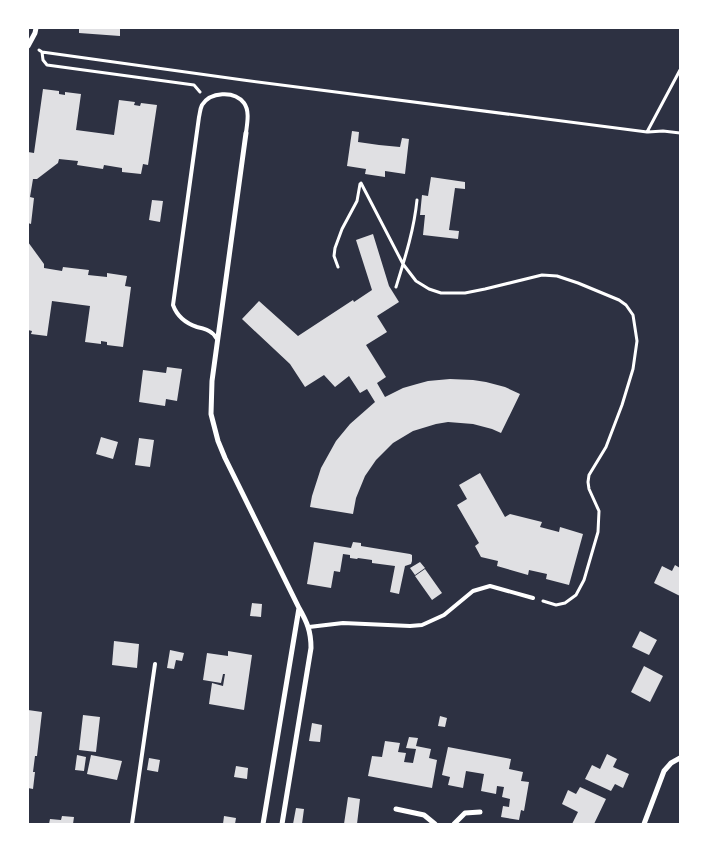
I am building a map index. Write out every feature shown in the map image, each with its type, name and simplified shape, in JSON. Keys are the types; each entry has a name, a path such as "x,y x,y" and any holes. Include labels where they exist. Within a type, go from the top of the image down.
{"street":[{"path":"28,46 36,28"},
{"path":"246,133 210,398 214,427 225,458 308,627 310,637 310,648 282,824"},
{"path":"263,824 298,608"},
{"path":"296,624 308,627"},
{"path":"644,824 664,771 670,763 680,758"},
{"path":"396,809 424,814 434,824"},
{"path":"454,824 465,813 480,812"}],"lane":[{"path":"218,339 205,328 197,327 184,320 176,312 173,305 199,117 203,105 207,100 216,95 226,94 241,100 244,102 248,116 246,133"},
{"path":"308,627 343,623 422,625 444,615 473,591 490,586 533,598"},
{"path":"132,824 156,664"}],"path":[{"path":"28,46 42,52 255,81 648,132 680,133"},
{"path":"42,52 43,60 47,65 194,84 207,100"},
{"path":"648,132 680,70"},
{"path":"338,267 334,256 335,248 342,229 357,201 361,183 403,264 416,281 428,289 441,293 465,293 493,288 542,275 557,276 619,300 626,305 633,315 637,341 633,369 606,447 589,475 589,489 599,511 598,532 584,580 576,595 565,603 556,605 533,598"},
{"path":"396,287 415,220 417,200"}],"building":[{"path":"79,28 120,28 120,36 79,33"},
{"path":"43,89 59,91 59,94 65,95 65,92 81,94 76,130 114,135 119,100 135,102 134,105 140,106 141,103 157,105 148,165 143,164 141,174 122,172 122,168 104,165 103,169 77,165 78,161 59,159 58,163 37,179 33,179 30,197 34,198 31,224 28,223 28,152 34,153"},
{"path":"352,131 359,132 358,142 379,145 400,147 402,138 409,139 405,174 385,171 385,177 365,174 366,169 347,166"},
{"path":"431,177 465,182 465,189 455,188 449,230 459,231 458,239 423,235 425,215 420,215 422,195 428,196"},
{"path":"152,200 163,201 160,222 149,220"},
{"path":"373,234 389,286 399,302 377,316 387,332 366,345 386,377 377,383 385,397 403,388 417,384 450,379 486,382 505,387 520,394 501,433 473,424 448,422 413,431 393,443 376,460 365,476 356,498 353,514 310,507 312,496 321,468 336,441 350,424 375,402 367,389 360,393 349,376 335,387 324,375 305,387 290,364 242,319 259,301 298,336 353,300 354,302 372,290 356,240"},
{"path":"28,242 44,264 44,268 62,271 63,267 89,270 88,275 107,277 107,273 127,276 125,286 131,287 123,347 107,345 107,342 101,341 101,344 85,342 90,306 52,301 47,336 31,334 32,331 28,330"},
{"path":"167,367 182,369 177,401 166,399 165,406 139,402 143,370 166,373"},
{"path":"101,437 118,442 113,459 96,454"},
{"path":"139,438 154,440 150,467 135,465"},
{"path":"480,473 505,517 510,514 542,522 540,527 559,532 560,527 583,534 569,585 546,579 547,574 529,570 528,575 497,566 498,561 481,557 475,546 479,543 457,505 467,499 459,485"},
{"path":"314,542 351,548 353,542 361,543 361,546 410,554 412,555 412,561 411,564 405,566 399,594 390,592 395,566 372,563 372,560 350,558 350,555 343,554 340,572 334,571 331,588 307,584"},
{"path":"420,562 425,568 415,575 410,568"},
{"path":"675,565 680,568 680,596 654,583 662,566 672,571"},
{"path":"425,569 442,593 432,600 415,576"},
{"path":"252,603 262,604 261,617 250,616"},
{"path":"640,631 657,640 649,655 632,647"},
{"path":"114,641 139,644 137,668 112,665"},
{"path":"170,650 184,653 182,661 176,660 174,669 167,668"},
{"path":"228,651 252,655 244,710 209,704 212,683 223,686 225,674 223,674 221,683 203,680 207,653 228,656"},
{"path":"644,666 663,676 650,702 631,692"},
{"path":"28,710 42,712 37,756 35,756 33,772 35,772 33,789 28,788"},
{"path":"83,715 100,717 96,752 79,750"},
{"path":"440,716 447,718 445,727 438,726"},
{"path":"312,723 322,725 320,742 309,741"},
{"path":"409,737 418,738 416,746 431,749 429,758 437,760 432,788 368,776 372,756 382,757 385,741 400,743 398,752 406,753 404,762 413,763 416,749 406,748"},
{"path":"448,747 511,759 509,769 523,772 521,781 529,782 524,811 521,810 519,820 501,817 503,806 509,807 510,799 502,797 504,787 497,786 496,794 481,791 484,774 466,771 463,788 448,785 450,777 442,775"},
{"path":"607,754 617,759 613,767 629,774 623,788 615,784 611,791 585,779 592,765 600,769"},
{"path":"77,755 86,757 84,771 75,770"},
{"path":"91,755 122,761 117,780 87,774"},
{"path":"149,758 160,760 158,772 147,770"},
{"path":"236,766 248,768 247,779 234,777"},
{"path":"580,787 606,799 594,824 572,824 578,812 562,804 568,790 576,794"},
{"path":"348,797 360,799 357,824 344,824"},
{"path":"296,808 304,809 302,824 293,824"},
{"path":"62,816 74,817 73,824 49,824 50,819 61,820"},
{"path":"224,816 236,818 235,824 223,824"}]}
